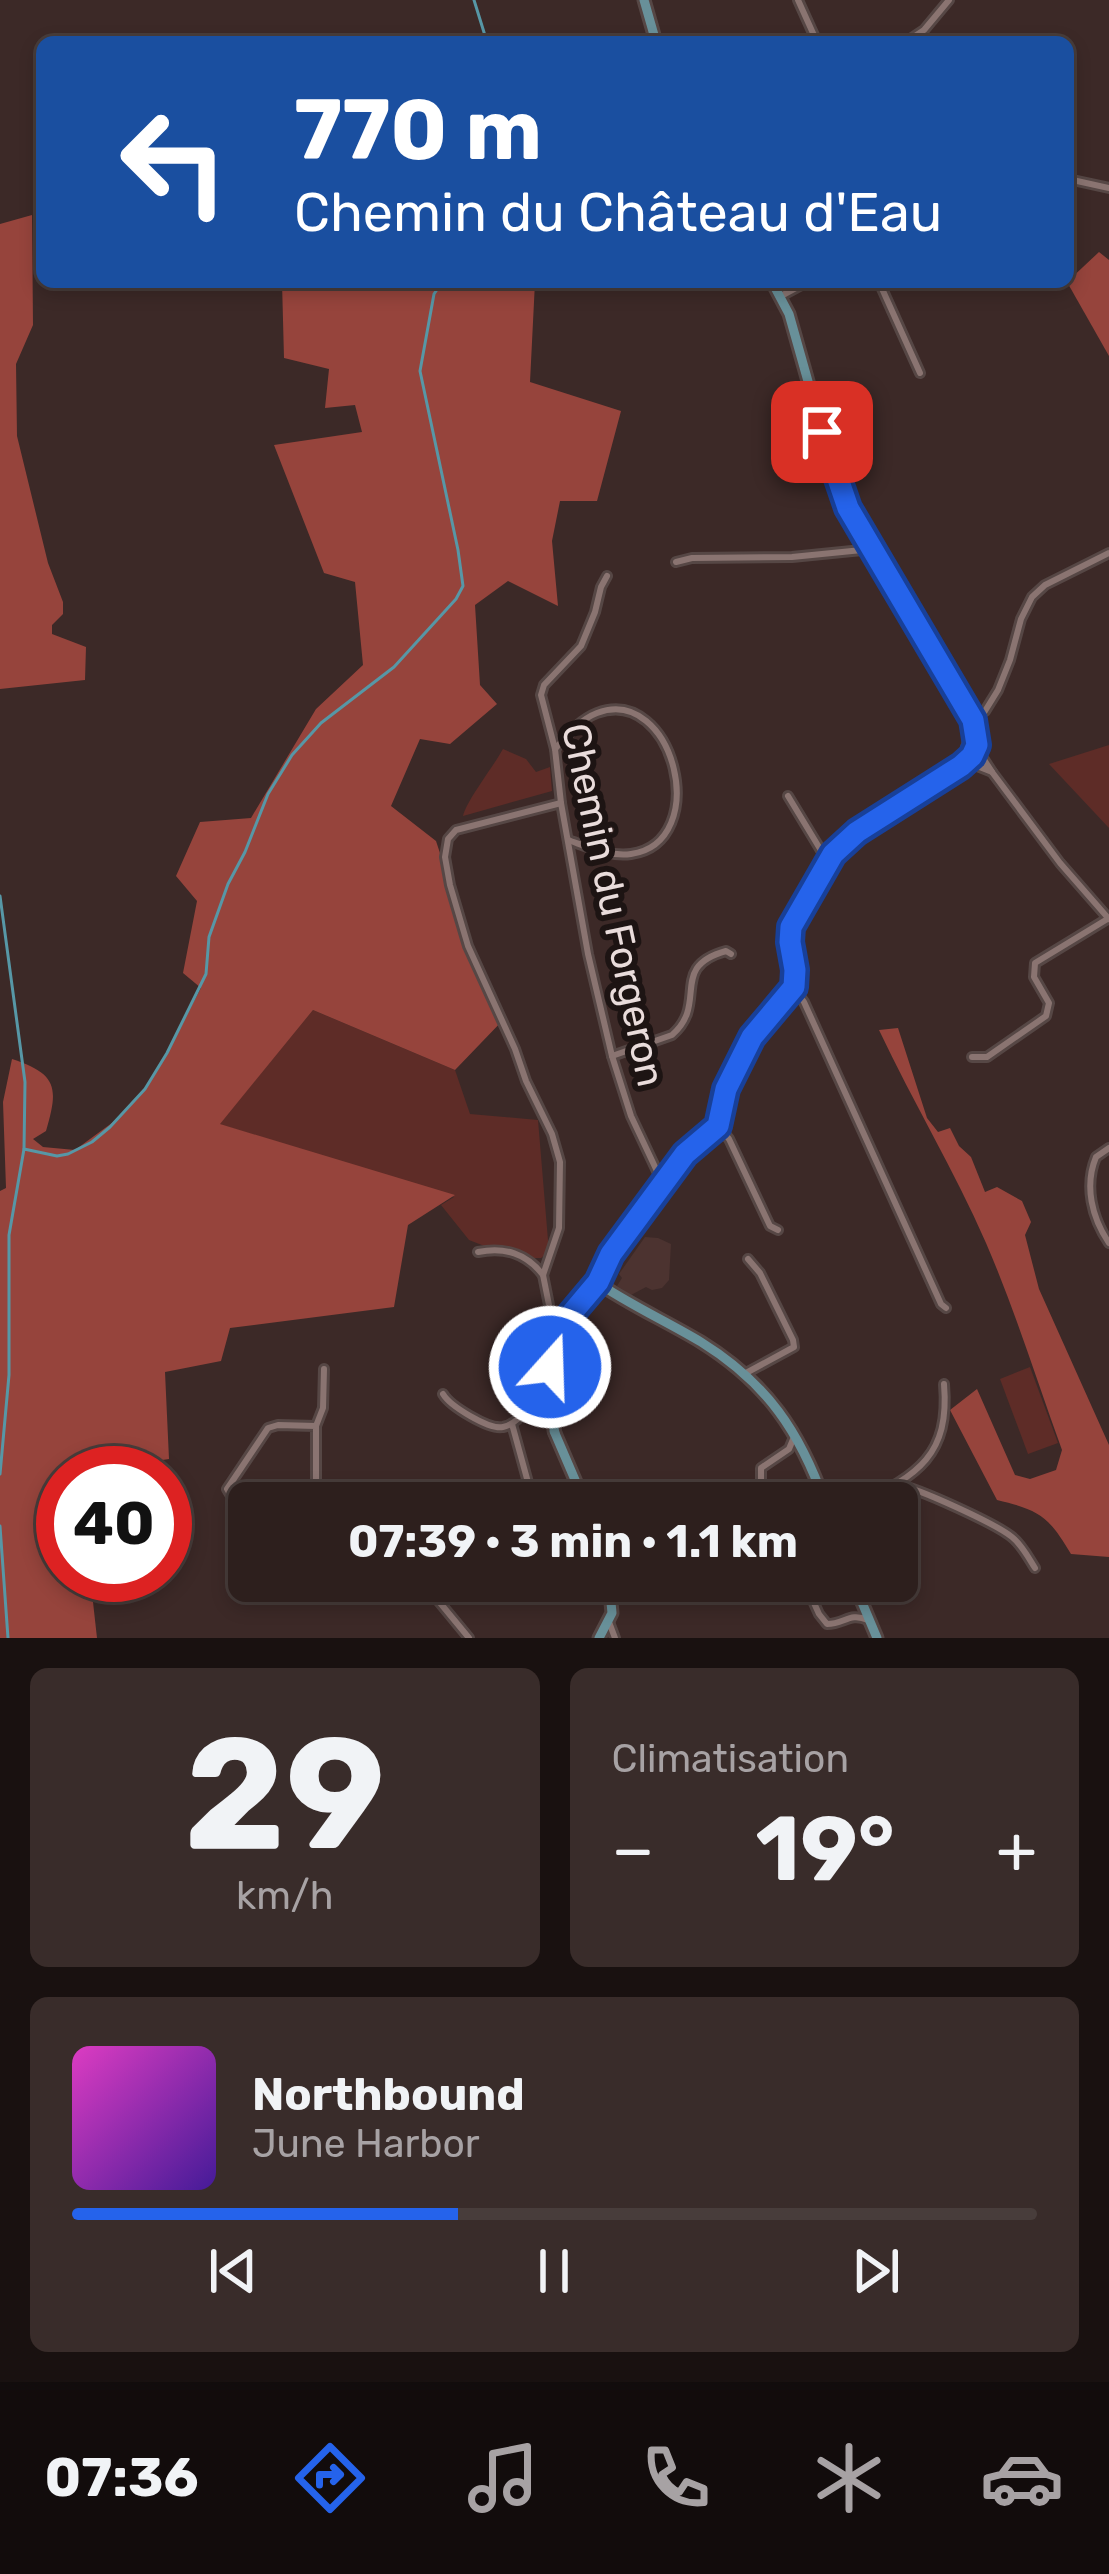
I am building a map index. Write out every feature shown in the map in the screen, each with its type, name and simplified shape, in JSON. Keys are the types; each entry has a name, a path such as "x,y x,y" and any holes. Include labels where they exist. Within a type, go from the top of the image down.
{"street":[{"path":"644,0 654,36"},
{"path":"798,0 814,36"},
{"path":"915,36 949,0"},
{"path":"1074,179 1109,188"},
{"path":"576,1482 547,1410 555,1333 685,1154 716,1125 726,1089 752,1037 794,987 791,927 827,862 857,832 969,754 969,716 848,508 776,288"},
{"path":"783,300 799,288"},
{"path":"883,288 920,373"},
{"path":"676,562 792,557 869,547"},
{"path":"969,716 985,711 1006,673 1032,597 1109,553"},
{"name":"Chemin du Forgeron","path":"607,576 581,646 541,690 592,971 613,1057 631,1116 664,1186"},
{"path":"554,749 596,713 630,712 662,740 676,781 674,813 665,833 652,846 627,855 568,840"},
{"path":"969,754 992,772 1109,919 1035,963 1034,977 1049,1004 1046,1016 987,1057 972,1058"},
{"path":"969,754 992,772"},
{"path":"788,796 827,862"},
{"path":"555,1333 543,1275 559,1228 560,1162 468,946 450,885 446,846 456,830 561,803"},
{"path":"613,1057 680,1029 689,1012 691,980 699,964 720,952 731,954"},
{"path":"794,987 946,1308"},
{"path":"716,1125 729,1138 770,1226 778,1229"},
{"path":"1109,1148 1096,1156 1090,1180 1094,1213 1109,1244"},
{"path":"478,1252 497,1249 522,1254 543,1275"},
{"path":"744,1375 794,1347 760,1273 748,1259"},
{"path":"596,1281 704,1344 744,1375 795,1434 817,1482"},
{"path":"316,1482 323,1369"},
{"path":"902,1482 933,1450 940,1434 944,1384"},
{"path":"443,1394 449,1404 491,1427 512,1424 527,1412 547,1410"},
{"path":"512,1424 528,1482"},
{"path":"232,1482 265,1431 278,1425 316,1426"},
{"path":"789,1450 795,1434"},
{"path":"760,1482 761,1468 789,1450 805,1450"},
{"path":"914,1474 915,1482"},
{"path":"918,1490 1013,1538 1035,1568"},
{"path":"440,1602 470,1638"},
{"path":"599,1638 609,1622 612,1602"},
{"path":"814,1602 822,1620 833,1624 852,1616 861,1602"},
{"path":"861,1602 877,1638"},
{"path":"852,1616 868,1620"},
{"path":"609,1622 616,1638"}],"shaded area":[{"path":"32,215 33,325 16,364 17,436 48,563 63,602 63,614 52,625 52,634 86,647 85,680 0,689 0,224"},
{"path":"1099,252 1109,260 1109,356 1070,288 1074,275"},
{"path":"282,288 535,288 530,382 621,411 597,501 560,501 552,541 558,606 508,581 475,605 480,685 497,704 450,744 420,739 391,806 436,841 471,947 505,1018 455,1070 313,1010 220,1124 455,1195 408,1225 394,1307 230,1328 221,1361 165,1372 168,1446 36,1446 36,1602 93,1602 97,1638 0,1638 0,1191 6,1188 3,1102 12,1059 38,1070 51,1084 46,1131 33,1139 43,1147 75,1150 120,1117 151,1081 201,988 183,973 197,901 176,876 200,822 251,818 316,709 363,665 355,582 324,573 274,445 362,432 355,405 325,408 329,369 284,358"},
{"path":"1109,745 1109,828 1049,764"},
{"path":"503,749 526,759 536,772 550,767 552,791 463,816 475,793"},
{"path":"313,1010 455,1070 470,1114 538,1120 549,1252 541,1258 515,1258 469,1240 441,1205 454,1197 219,1124"},
{"path":"898,1028 927,1118 938,1132 950,1128 971,1157 985,1192 997,1187 1022,1201 1031,1222 1025,1235 1039,1289 1109,1445 1109,1557 1071,1554 1042,1517 997,1500 950,1410 977,1389 1015,1475 1030,1479 1056,1470 1062,1450 997,1268 879,1030"},
{"path":"645,1237 671,1244 669,1280 662,1288 646,1287 631,1295 617,1286 622,1278 619,1274"},
{"path":"1030,1367 1058,1443 1028,1454 1000,1379"}],"waterway":[{"path":"474,0 485,36"},
{"path":"0,1474 9,1375 9,1235 24,1149 68,1154 110,1127 145,1089 206,974 209,937 228,884 268,794 292,755 321,723 394,667 463,586 420,371 438,288"},
{"path":"0,896 25,1082 24,1149"},
{"path":"0,1526 8,1638"}],"route":[{"path":"550,1367 555,1333 604,1274 611,1254 685,1154 718,1126 726,1089 752,1037 791,993 795,979 791,927 827,862 857,832 961,766 977,745 968,710 848,508 822,432"}]}
